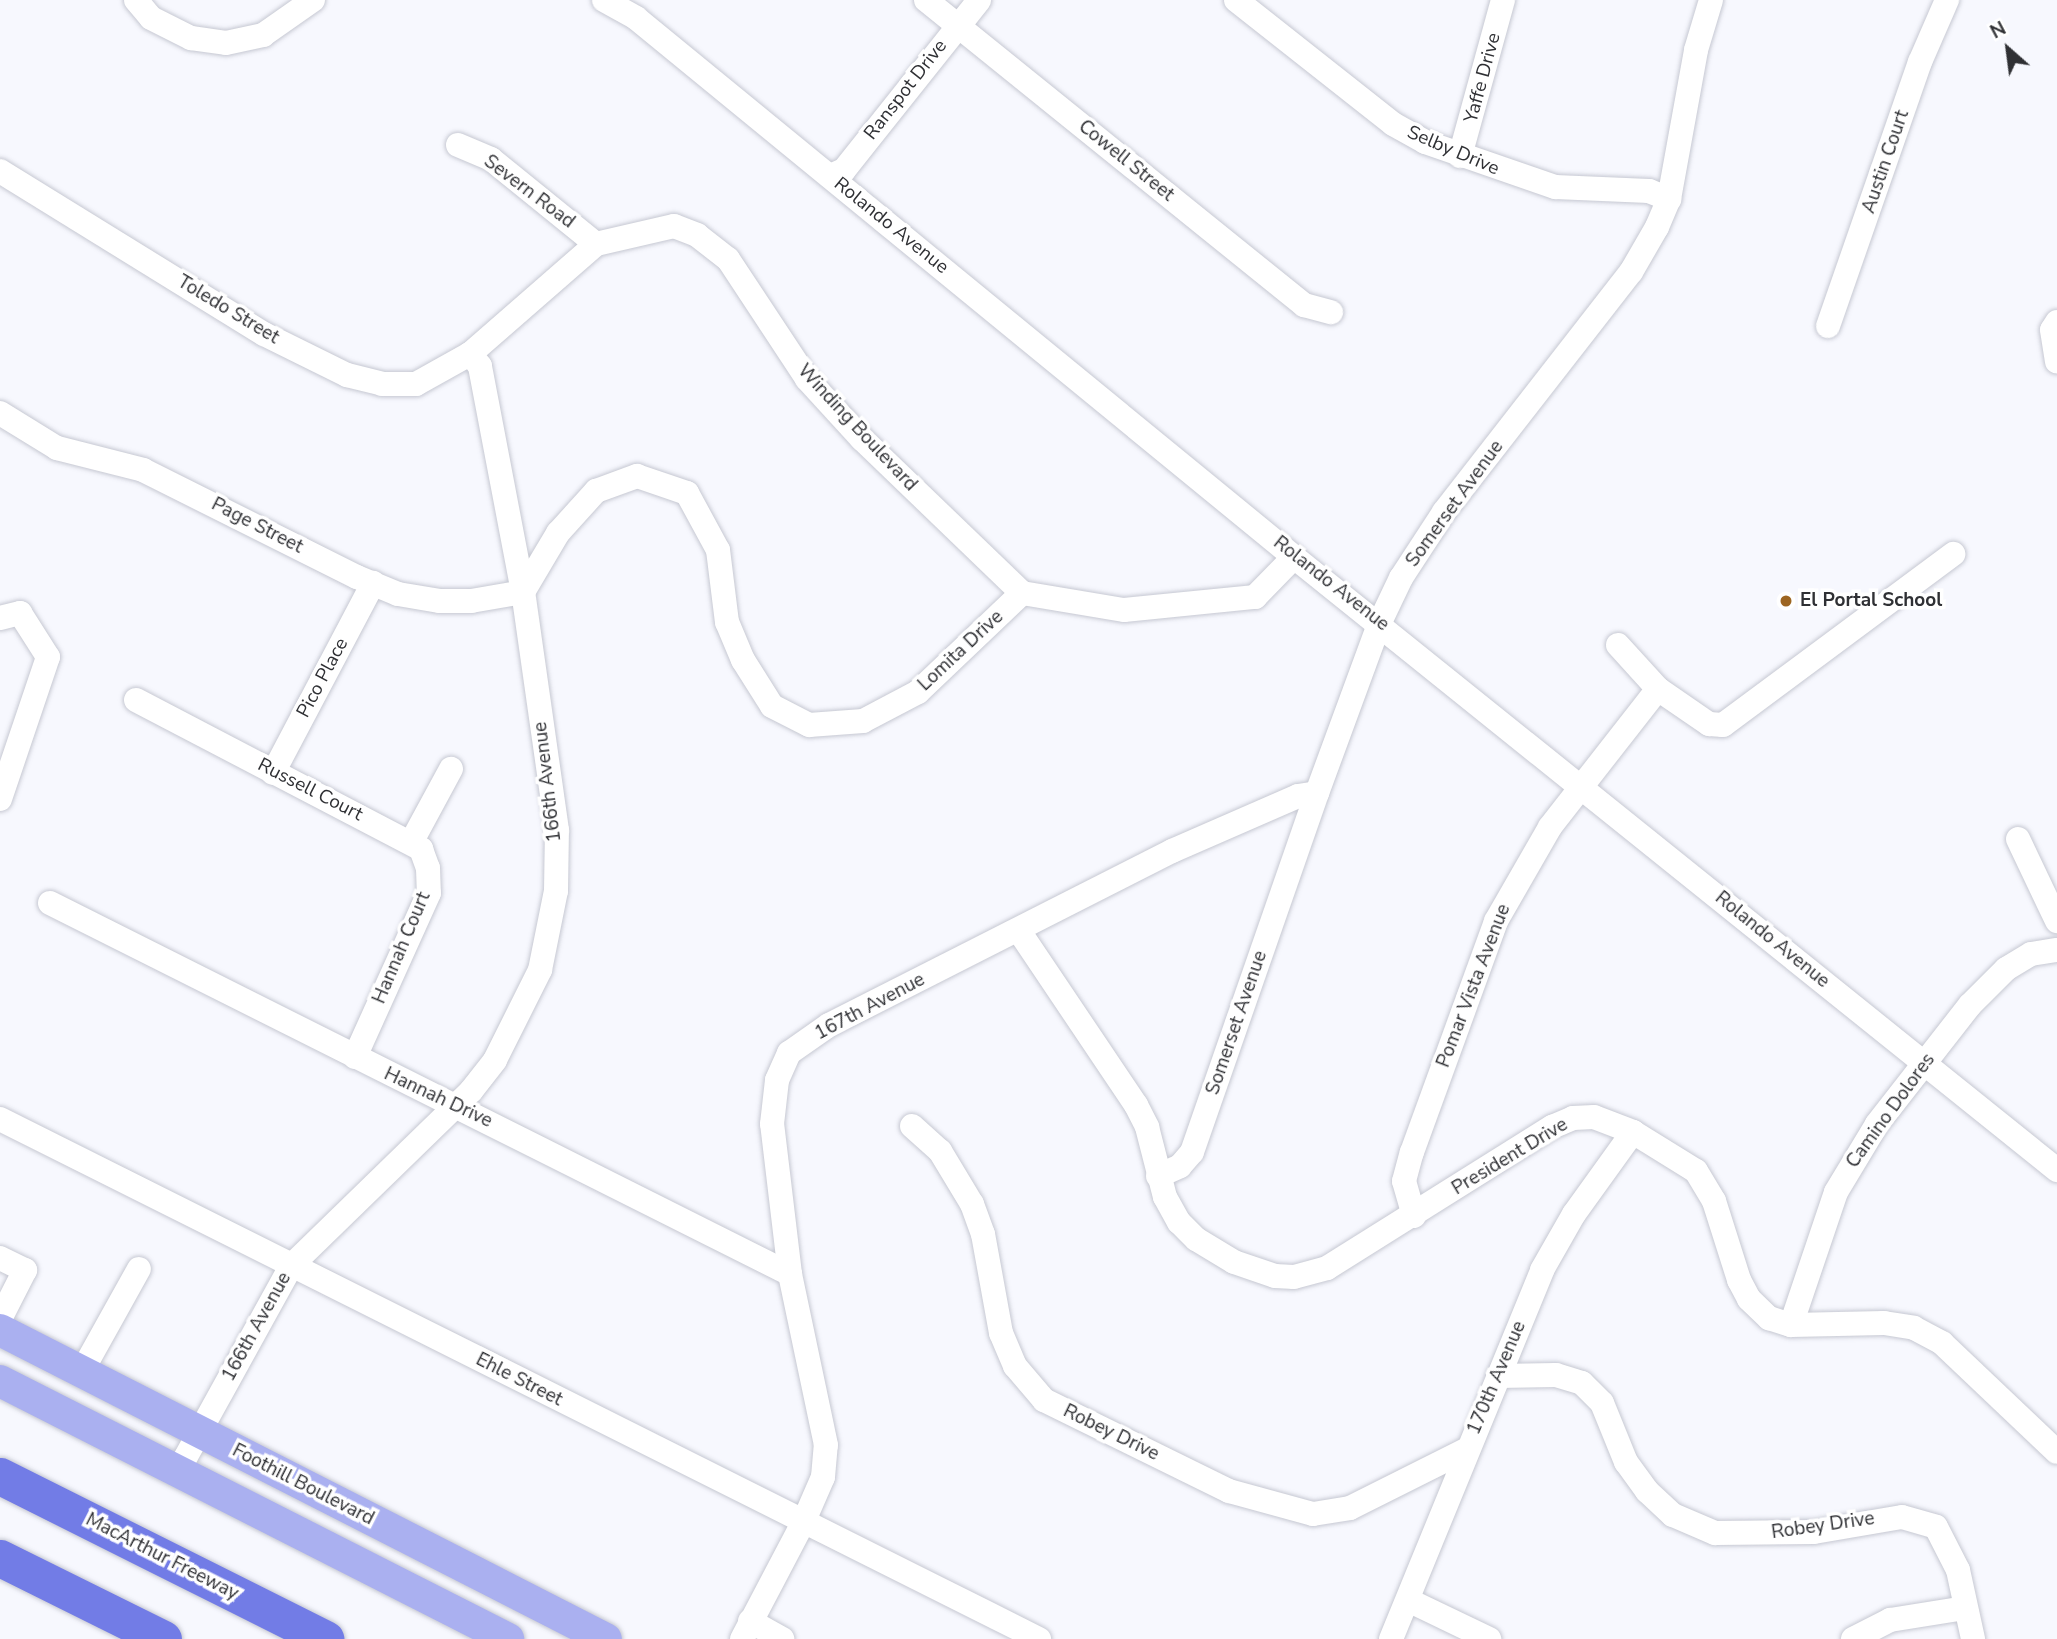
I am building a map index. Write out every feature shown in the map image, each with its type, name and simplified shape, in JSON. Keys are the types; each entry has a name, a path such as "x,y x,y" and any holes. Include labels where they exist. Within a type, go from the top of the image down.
{"highway":[{"name":"MacArthur Freeway","path":"0,1476 325,1639"},
{"path":"0,1558 163,1639"}],"main road":[{"name":"Foothill Boulevard","path":"0,1330 606,1639"},
{"path":"0,1381 508,1639"}],"street":[{"path":"136,0 151,18 191,38 226,43 263,35 313,0"},
{"name":"Rolando Avenue","path":"604,0 636,18 1294,556 1380,622 2057,1170"},
{"name":"Cowell Street","path":"926,0 1304,305 1331,312"},
{"name":"Ranspot Drive","path":"830,176 844,170 979,0"},
{"name":"Selby Drive","path":"1236,0 1393,124 1460,156 1555,187 1649,191 1669,199"},
{"name":"Yaffe Drive","path":"1460,156 1503,0"},
{"name":"Somerset Avenue","path":"1158,1175 1180,1166 1192,1152 1317,793 1380,622 1401,578 1444,512 1631,272 1669,199 1696,50 1711,0"},
{"name":"Austin Court","path":"1828,326 1920,62 1947,0"},
{"name":"Severn Road","path":"458,145 491,159 597,244"},
{"name":"Toledo Street","path":"0,171 264,334 347,374 382,384 416,384 470,354"},
{"name":"Winding Boulevard","path":"470,354 597,244 674,226 714,246 728,259 807,379 862,439 1022,593"},
{"path":"2057,322 2052,330 2057,362"},
{"name":"166th Avenue","path":"178,1471 290,1266 318,1244 452,1109 495,1060 540,970 556,891 556,830 523,592 480,366 470,354"},
{"name":"Page Street","path":"0,413 57,448 144,470 398,594 440,601 471,601 523,592"},
{"name":"Lomita Drive","path":"523,592 558,533 596,491 637,476 687,493 718,550 727,622 743,660 772,706 809,725 863,721 918,692 1022,593"},
{"path":"1618,645 1658,689 1709,724 1723,725 1953,554"},
{"path":"1022,593 1124,610 1255,597 1294,556"},
{"name":"Pico Place","path":"273,773 373,583"},
{"path":"0,618 20,613 47,657 0,799"},
{"name":"Pomar Vista Avenue","path":"1414,1216 1405,1181 1481,957 1539,843 1658,689"},
{"name":"Russell Court","path":"136,700 273,773 412,841"},
{"path":"412,841 451,769"},
{"name":"167th Avenue","path":"746,1630 803,1523 823,1476 826,1445 790,1274 772,1124 777,1080 789,1053 829,1025 1019,931 1172,851 1298,796 1317,793"},
{"path":"2018,839 2057,921"},
{"name":"Hannah Court","path":"355,1057 429,894 428,868 421,849 412,841"},
{"name":"Hannah Drive","path":"50,903 452,1109 470,1112 790,1274"},
{"name":"President Drive","path":"1019,931 1136,1105 1147,1127 1158,1175 1172,1210 1187,1231 1234,1262 1275,1276 1294,1278 1327,1268 1414,1216 1552,1127 1573,1118 1594,1117 1633,1132 1696,1171 1714,1201 1749,1299 1769,1318 1791,1325 1884,1323 1914,1328 1941,1343 2057,1452"},
{"name":"Camino Dolores","path":"1791,1325 1836,1192 1877,1124 1970,1006 2013,963 2031,954 2057,950"},
{"name":"Ehle Street","path":"0,1119 1039,1639"},
{"name":"Robey Drive","path":"912,1126 940,1151 972,1204 983,1234 1001,1333 1015,1366 1044,1400 1229,1491 1313,1514 1350,1508 1466,1450"},
{"name":"170th Avenue","path":"1391,1639 1410,1601 1466,1450 1558,1239 1633,1132"},
{"path":"0,1258 25,1270 0,1319"},
{"path":"81,1373 139,1269"},
{"name":"Robey Drive","path":"1498,1376 1556,1375 1582,1383 1602,1403 1626,1462 1647,1490 1673,1515 1715,1533 1814,1532 1878,1518 1925,1521 1936,1527 1948,1544 1973,1639"},
{"path":"1410,1601 1489,1639"},
{"path":"1853,1639 1890,1619 1965,1608"},
{"path":"746,1630 782,1639"}],"place":[{"name":"El Portal School","path":"1786,601"}]}
